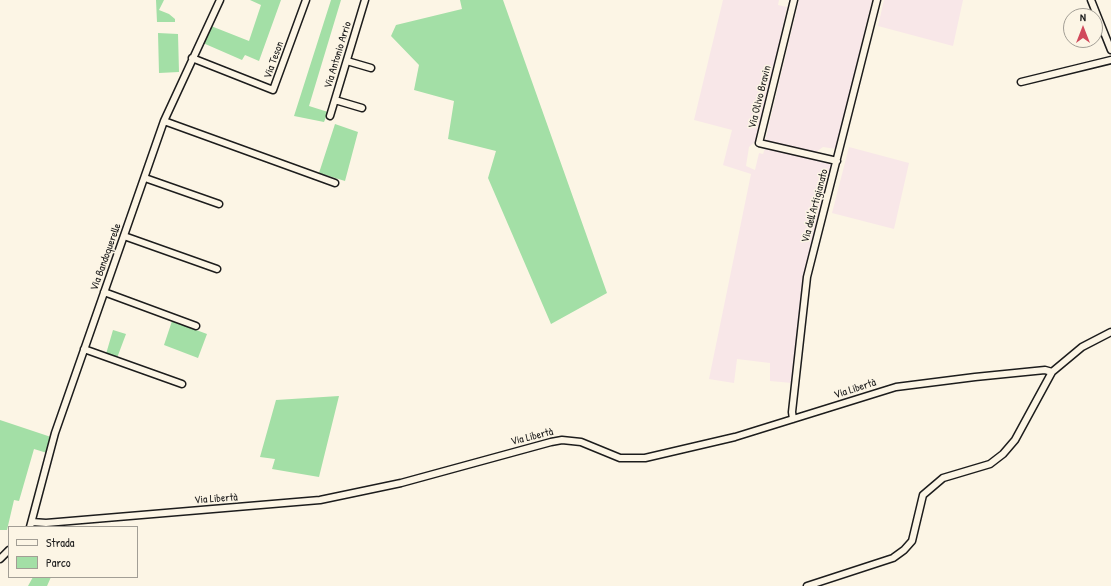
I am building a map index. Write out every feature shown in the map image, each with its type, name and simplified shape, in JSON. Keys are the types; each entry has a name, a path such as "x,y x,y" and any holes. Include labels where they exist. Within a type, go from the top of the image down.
{"street":[{"name":"Via Bandoquerelle","path":"31,524 54,439 164,121 220,0"},
{"name":"Via Teson","path":"192,58 273,90 306,0"},
{"name":"Via Antonio Arrio","path":"330,116 365,0"},
{"name":"Via Olivo Bravin","path":"794,0 759,143 837,161"},
{"name":"Via dell'Artigianato","path":"794,420 792,412 807,277 877,0"},
{"path":"1091,0 1111,50"},
{"path":"1021,82 1111,60"},
{"path":"347,61 371,68"},
{"path":"335,100 362,108"},
{"path":"164,121 335,183"},
{"path":"145,178 219,204"},
{"path":"124,236 218,268"},
{"path":"104,292 196,326"},
{"path":"807,586 893,558 904,550 912,541 923,495 943,478 990,464 1003,454 1016,440 1052,372 1082,347 1111,332"},
{"path":"84,350 182,384"},
{"name":"Via Libertà","path":"31,524 320,500 401,483 562,440 581,442 620,458 645,458 735,437 794,420 896,387 1045,370 1052,372"},
{"path":"0,559 8,551"}],"shaded area":[{"path":"723,0 779,0 778,5 787,7 758,139 749,147 746,166 755,170 759,153 763,154 765,148 833,162 804,278 792,383 770,381 770,363 737,359 734,383 709,379 751,174 723,165 732,130 694,120"},
{"path":"799,0 872,0 836,149 823,147 816,152 765,141"},
{"path":"884,0 963,0 953,46 878,26"},
{"path":"849,147 909,163 894,229 832,213"}],"green space":[{"path":"156,0 164,0 159,10 169,14 175,19 175,22 157,22"},
{"path":"250,0 281,0 259,61 245,55 242,60 203,43 211,26 249,41 261,5"},
{"path":"331,0 341,0 309,106 328,112 324,122 294,116"},
{"path":"460,0 503,0 607,293 551,324 488,178 496,151 448,139 454,101 414,90 419,65 391,36 396,25 462,9"},
{"path":"158,33 178,34 179,72 159,73"},
{"path":"335,124 358,132 345,181 319,173"},
{"path":"172,321 207,334 198,358 164,345"},
{"path":"113,330 126,334 117,358 106,354"},
{"path":"339,396 319,477 272,469 275,459 260,457 276,400"},
{"path":"0,420 51,437 47,453 34,449 19,501 14,500 7,530 0,530"},
{"path":"32,578 51,578 47,586 28,586"}]}
